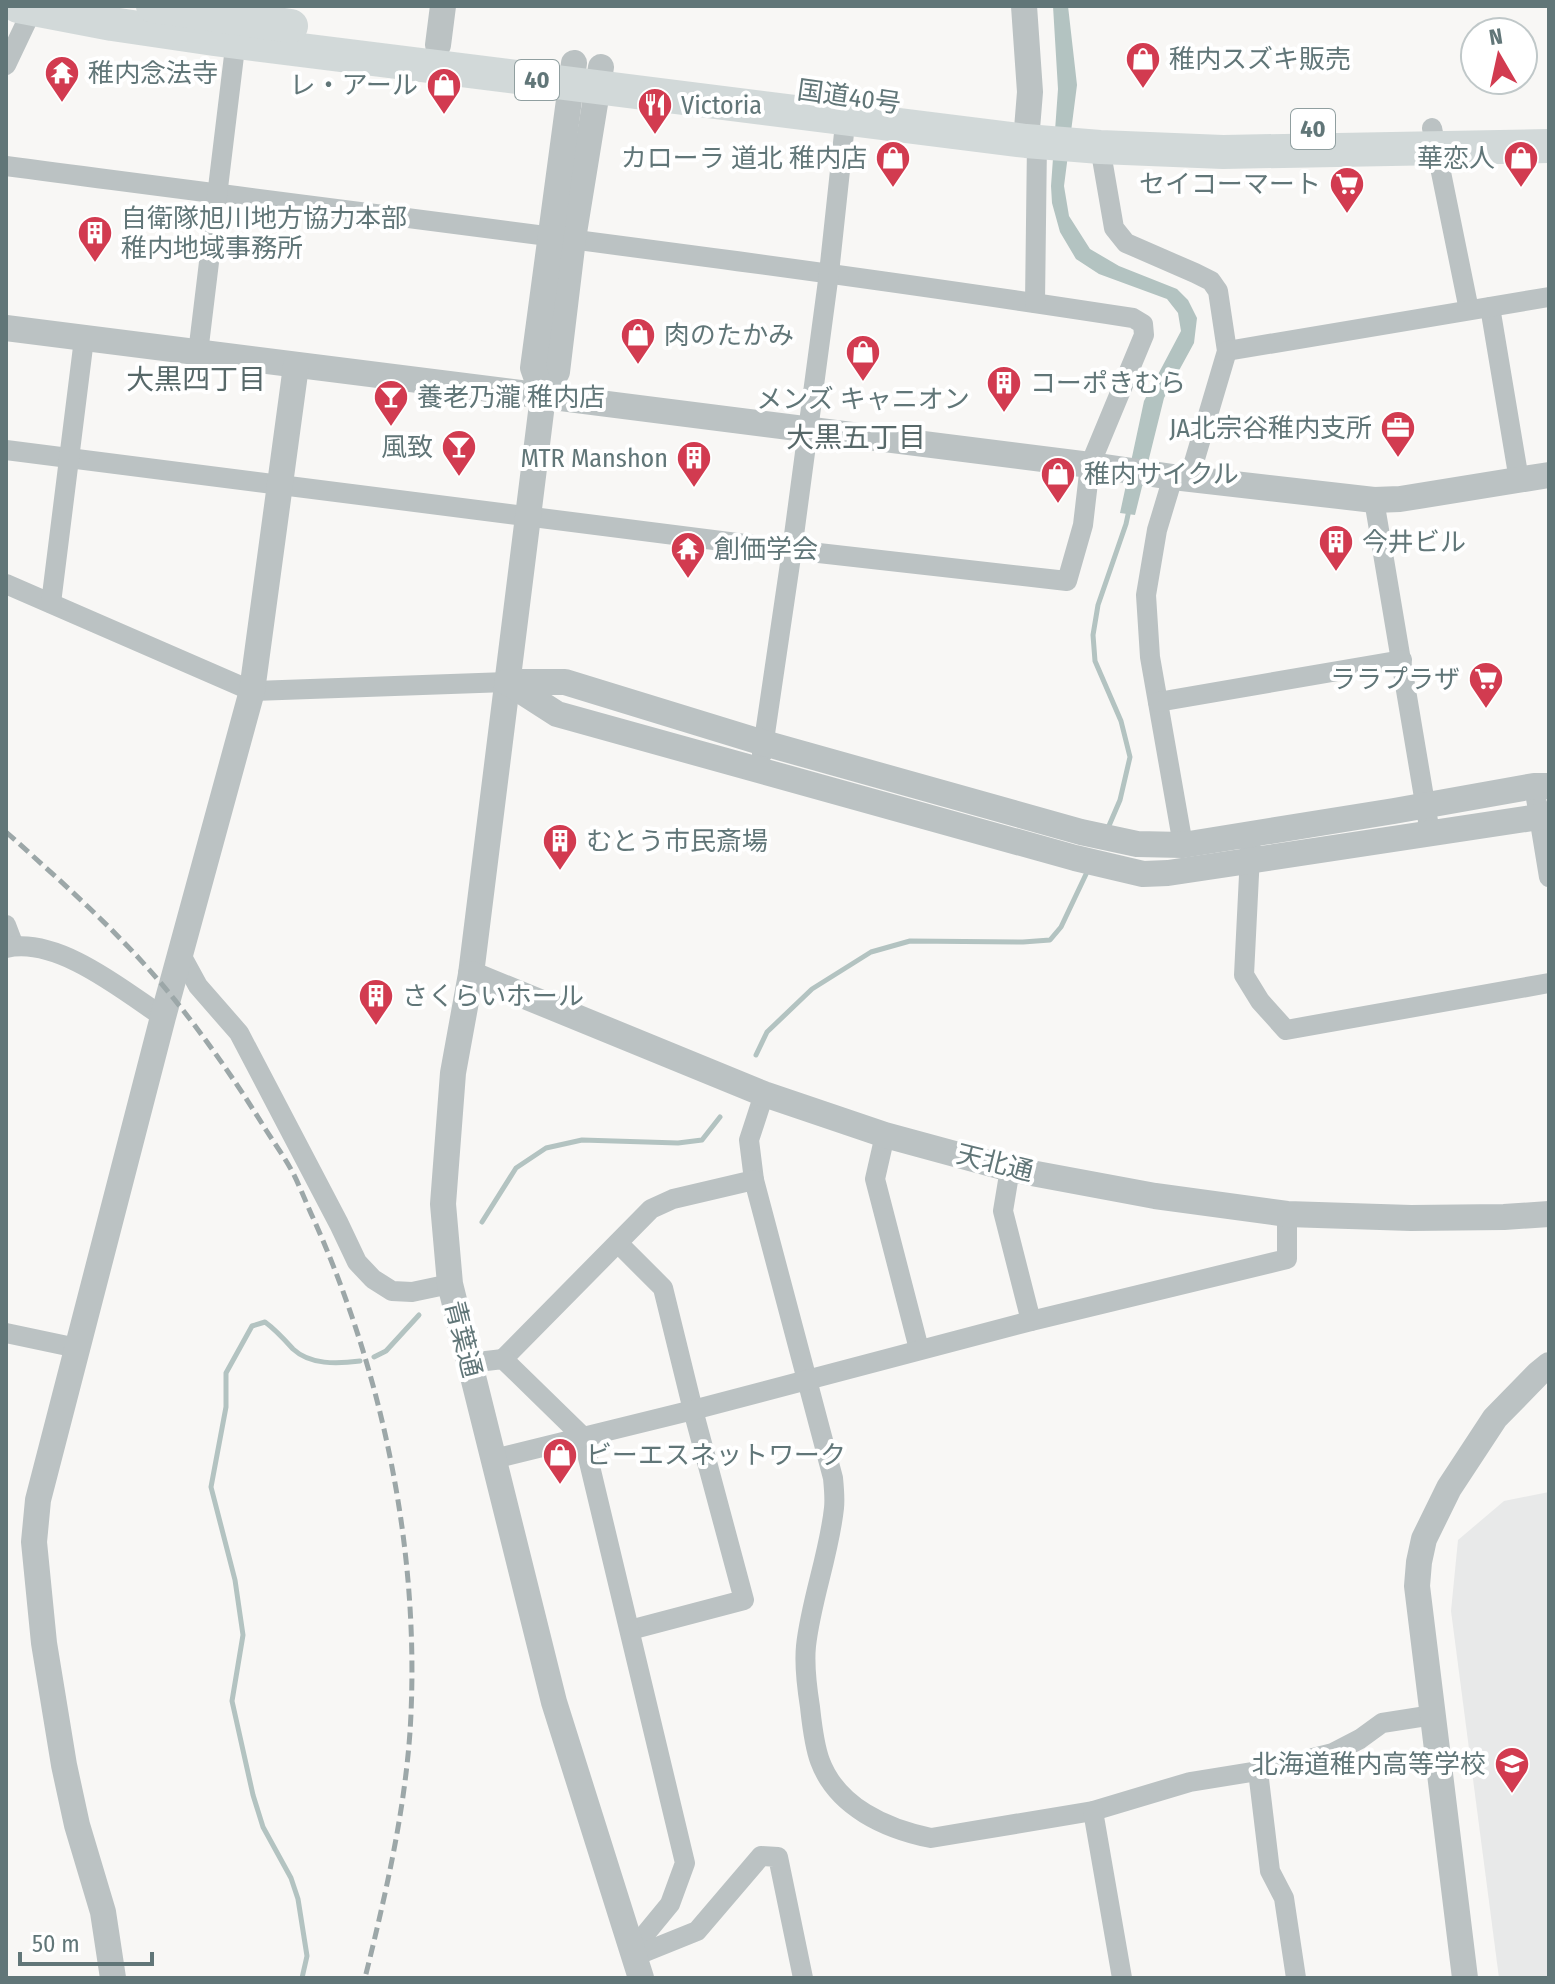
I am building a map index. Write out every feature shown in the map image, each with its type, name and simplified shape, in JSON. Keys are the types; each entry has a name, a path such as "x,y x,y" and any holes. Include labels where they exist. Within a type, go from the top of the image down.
{"highway":[{"name":"国道40号","path":"153,6 237,30 1056,135 1113,128 1434,138 1549,146"},
{"name":"国道40号","path":"27,7 112,24 438,45 586,75"},
{"name":"国道40号","path":"1434,138 1549,126"}],"street":[{"path":"438,45 443,6"},
{"path":"1024,6 1030,92 1114,228 1126,243 1211,281 1218,291 1227,351 1157,530 1146,595 1150,657 1183,845"},
{"path":"6,65 27,7"},
{"path":"198,353 237,30"},
{"name":"青葉通","path":"586,75 562,238 557,372 543,396 471,974 453,1073 443,1204 450,1284 554,1702 637,1961"},
{"path":"759,770 829,273 847,108"},
{"path":"1035,303 1056,135"},
{"path":"1434,138 1469,310"},
{"path":"6,166 829,273 1035,303 1133,318 1143,324 1144,335 1098,466 1067,581 792,550 6,450"},
{"path":"1227,351 1549,297"},
{"path":"1490,307 1519,480"},
{"path":"6,328 1374,500 1400,499 1549,475"},
{"path":"51,603 84,339"},
{"path":"113,1978 103,1912 77,1825 64,1765 44,1643 34,1542 38,1500 163,1017 252,691 296,366"},
{"path":"1374,500 1430,833"},
{"path":"6,584 252,691 565,682 764,743 1081,832 1137,844 1251,848 1430,833 1544,815"},
{"path":"1158,702 1402,660"},
{"path":"507,682 557,714 1075,858 1143,874 1168,873 1251,848 1425,805 1542,786 1549,877"},
{"path":"1251,848 1244,975 1260,1001 1286,1030 1549,983"},
{"path":"6,925 10,947 39,948 72,959 103,975 163,1017"},
{"path":"180,953 198,986 239,1033 357,1262 373,1279 392,1291 412,1292 450,1284"},
{"name":"天北通","path":"471,974 764,1094 885,1135 1010,1169 1155,1196 1287,1214 1411,1218 1549,1214"},
{"path":"764,1094 749,1140 754,1180 833,1478 834,1507 806,1647 812,1726 820,1762 836,1788 862,1812 886,1826 931,1838 1093,1811 1190,1782 1258,1771 1333,1753 1382,1723 1433,1715"},
{"path":"885,1135 875,1179 919,1349"},
{"path":"1010,1169 1003,1211 1031,1321"},
{"path":"469,1363 503,1359 651,1209 673,1199 754,1180"},
{"path":"494,1459 693,1410 919,1349 1287,1259 1287,1214"},
{"path":"618,1243 663,1288 744,1600 630,1630"},
{"path":"6,1333 77,1348"},
{"path":"503,1359 583,1437 685,1863 670,1904 637,1961"},
{"path":"1465,1978 1417,1586 1419,1562 1424,1539 1449,1488 1495,1418 1549,1365"},
{"path":"1258,1771 1270,1871 1284,1898 1296,1978"},
{"path":"1093,1811 1122,1978"},
{"path":"637,1961 697,1931 761,1856 778,1857 803,1978"}],"shaded area":[{"path":"1053,6 1068,6 1077,85 1064,186 1069,216 1090,249 1119,266 1177,289 1188,300 1197,318 1194,343 1164,398 1135,515 1120,513 1144,401 1181,331 1178,313 1167,299 1099,274 1076,259 1060,232 1051,186 1058,89"},
{"name":"北海道稚内高等学校","path":"1549,1492 1549,1978 1499,1978 1451,1611 1458,1540 1504,1501"}],"waterway":[{"path":"1108,828 1120,800 1130,757 1121,721 1095,661 1093,635 1098,605 1129,510"},
{"path":"756,1055 767,1032 812,989 871,952 910,941 1050,940 1061,927 1088,870"},
{"path":"482,1222 516,1168 546,1148 582,1140 678,1143 702,1140 720,1117"},
{"path":"374,1357 386,1351 419,1315"},
{"path":"302,1978 307,1956 298,1899 291,1878 263,1827 232,1701 243,1635 235,1580 211,1487 226,1407 226,1373 252,1326 265,1322 293,1349 316,1361 360,1361"}],"railway":[{"path":"6,832 132,951 170,994 220,1060 293,1173 339,1281 360,1343 393,1471 410,1601 412,1667 410,1732 403,1794 365,1978"}],"place":[{"name":"稚内スズキ販売","path":"1143,90"},
{"name":"稚内念法寺","path":"62,104"},
{"name":"レ・アール","path":"444,116"},
{"name":"Victoria","path":"655,136"},
{"name":"カローラ 道北 稚内店","path":"893,189"},
{"name":"華恋人","path":"1521,189"},
{"name":"セイコーマート","path":"1347,215"},
{"name":"自衛隊旭川地方協力本部 稚内地域事務所","path":"95,264"},
{"name":"肉のたかみ","path":"638,366"},
{"name":"メンズ キャニオン","path":"863,383"},
{"name":"コーポきむら","path":"1004,414"},
{"name":"養老乃瀧 稚内店","path":"391,428"},
{"name":"JA北宗谷稚内支所","path":"1398,459"},
{"name":"風致","path":"459,478"},
{"name":"MTR Manshon","path":"694,489"},
{"name":"稚内サイクル","path":"1058,505"},
{"name":"今井ビル","path":"1336,573"},
{"name":"創価学会","path":"688,580"},
{"name":"ララプラザ","path":"1486,710"},
{"name":"むとう市民斎場","path":"560,872"},
{"name":"さくらいホール","path":"376,1027"},
{"name":"ビーエスネットワーク","path":"560,1486"},
{"name":"北海道稚内高等学校","path":"1512,1795"}],"district":[{"name":"大黒四丁目","path":"196,379"},
{"name":"大黒五丁目","path":"856,437"}]}
